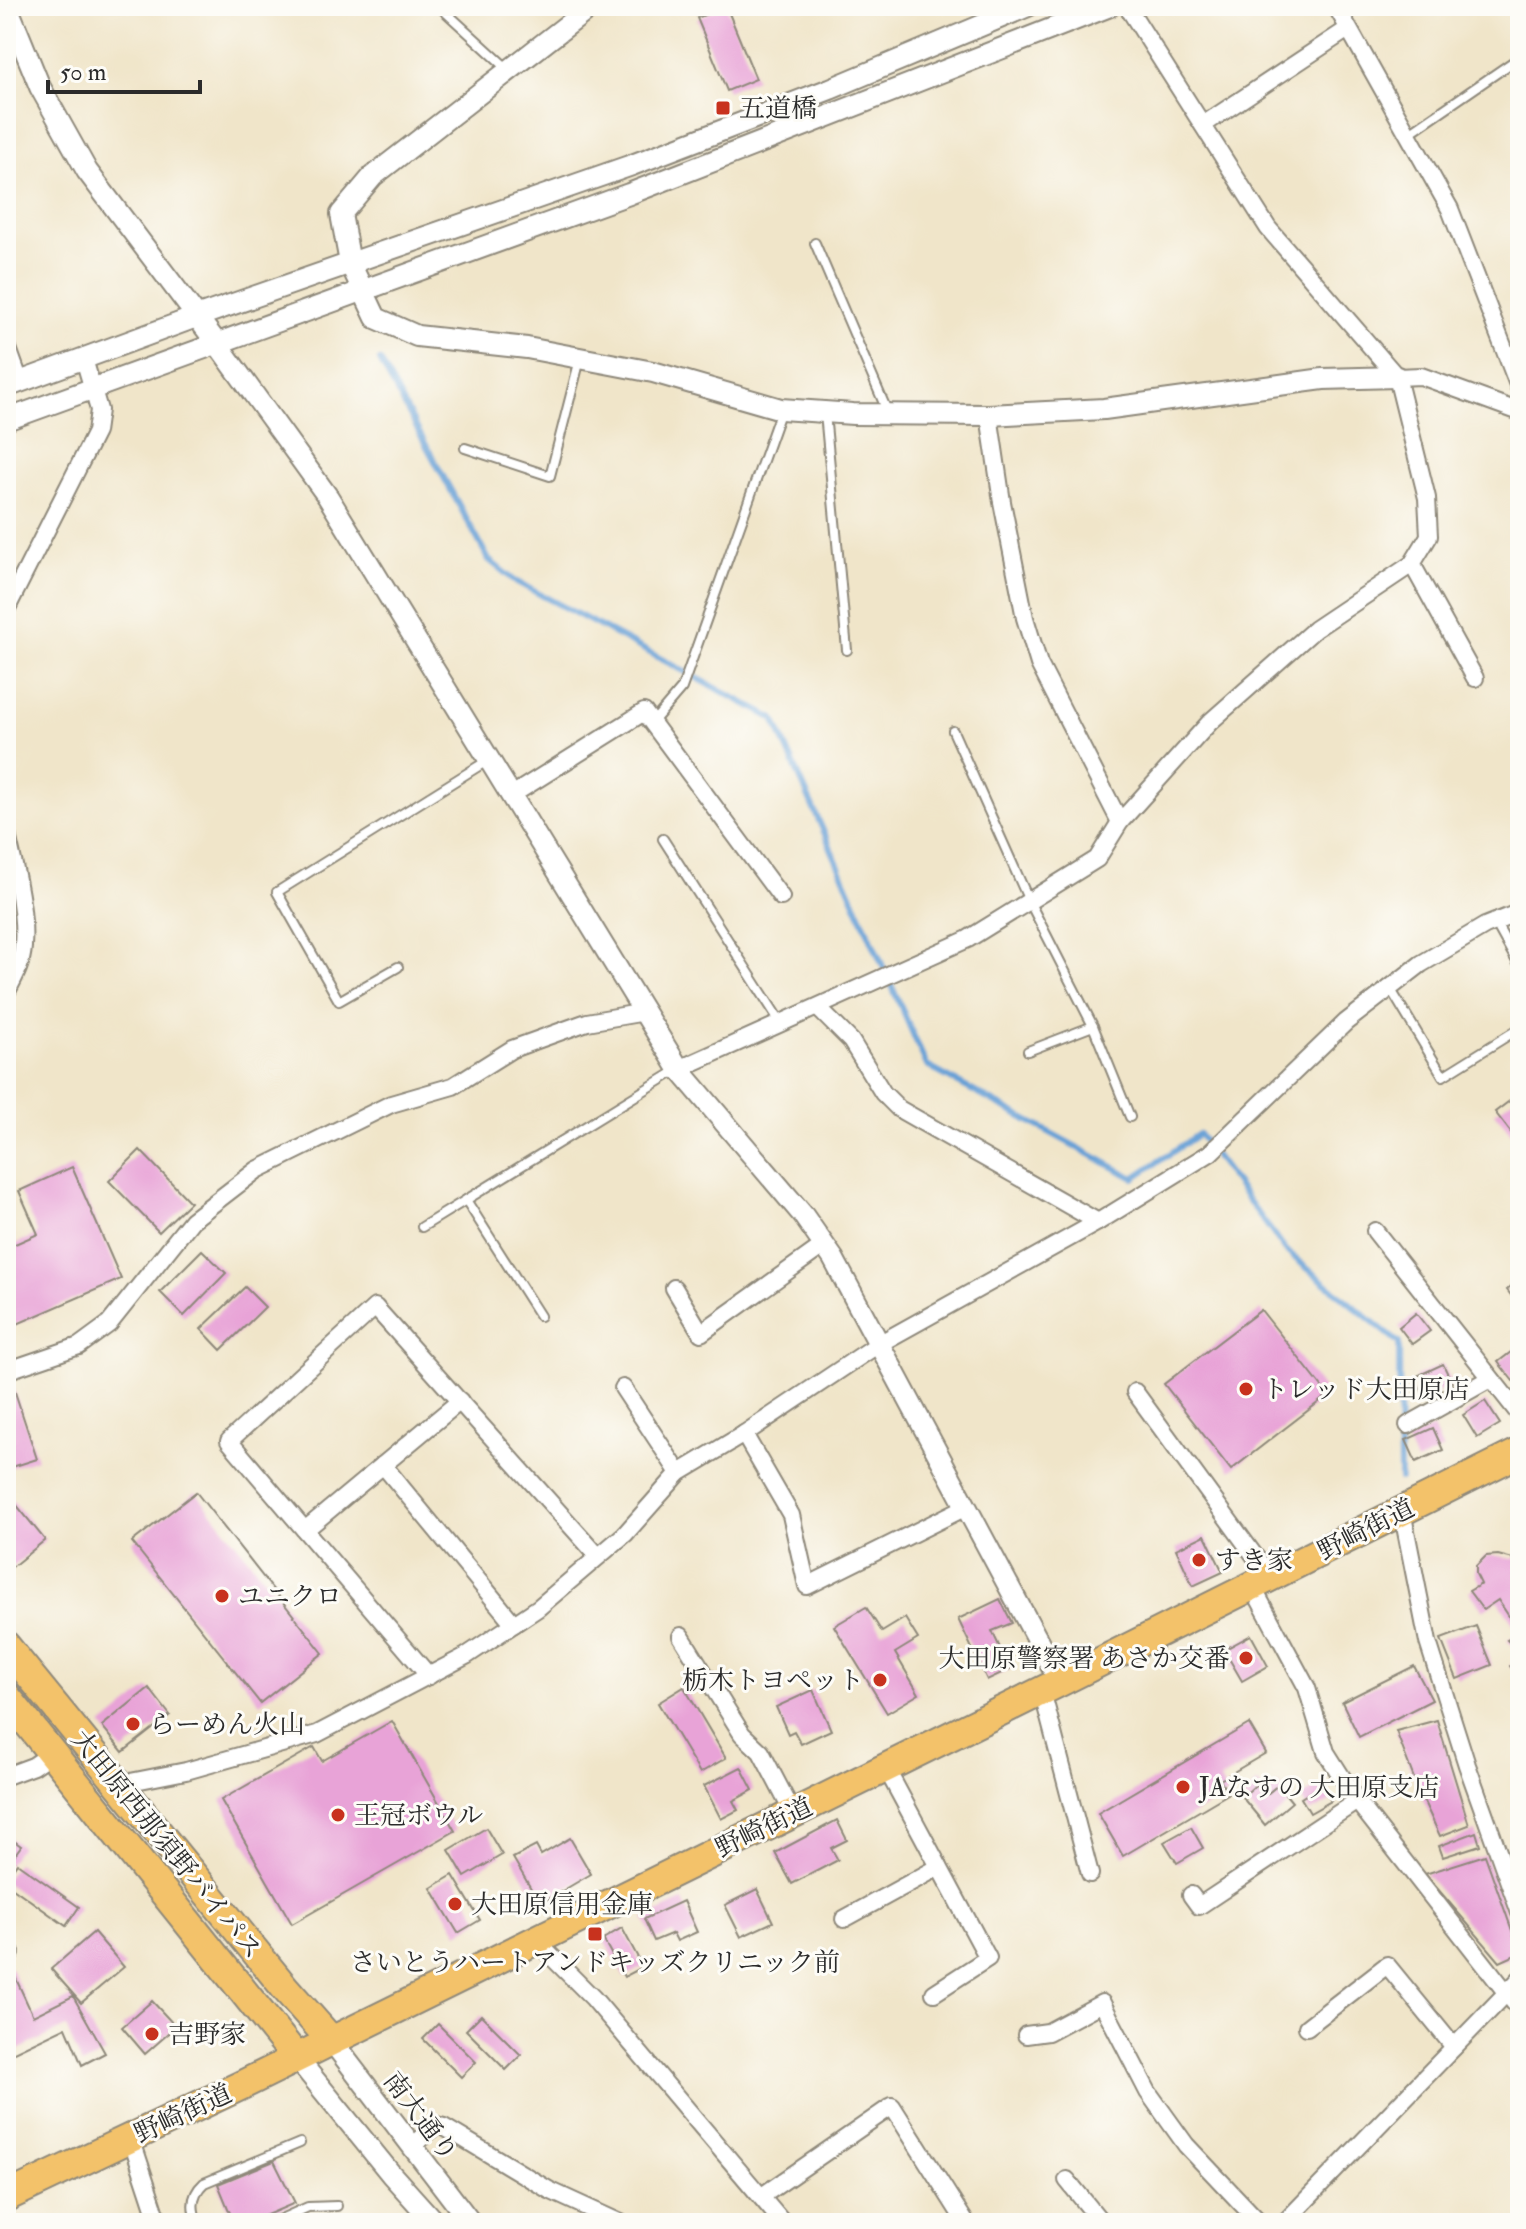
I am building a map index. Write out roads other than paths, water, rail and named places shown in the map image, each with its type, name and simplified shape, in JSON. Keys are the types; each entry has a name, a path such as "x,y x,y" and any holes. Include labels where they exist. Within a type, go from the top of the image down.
{"highway":[{"name":"野崎街道","path":"6,2197 1051,1687 1520,1452"},
{"name":"大田原西那須野バイパス","path":"6,1646 82,1742 331,2040"},
{"name":"大田原西那須野バイパス","path":"6,1696 296,2057"}],"street":[{"path":"7,6 14,48 87,171 328,497 679,1069 803,1215 824,1245 966,1507 1051,1687 1090,1874"},
{"path":"592,6 373,176 341,214 350,263 376,318 417,336 527,348 653,372 781,409 989,415 1104,409 1323,379 1421,376 1520,412"},
{"path":"6,343 13,385 196,317 632,165 830,89 1028,6"},
{"path":"6,420 629,194 1110,6"},
{"path":"679,1069 968,939 1097,859 1120,822 1210,722 1315,629 1412,564 1429,536 1427,498 1397,377 1268,228 1127,6"},
{"path":"1336,6 1450,209 1520,390"},
{"path":"1203,125 1348,29"},
{"path":"6,610 96,432 99,410 84,359"},
{"path":"989,415 1004,517 1025,618 1039,664 1120,822"},
{"path":"1412,564 1475,678"},
{"path":"512,795 644,712 781,897"},
{"path":"6,830 18,884 23,946 18,971 6,993"},
{"path":"120,1784 186,1771 317,1734 466,1656 538,1608 625,1534 679,1473 744,1434 877,1345 1098,1222 1210,1153 1346,1022 1421,964 1494,922 1520,912"},
{"path":"818,1008 851,1041 883,1093 899,1109 1098,1222"},
{"path":"6,1371 79,1346 109,1324 192,1220 257,1170 391,1104 453,1086 512,1049 587,1022 645,1012"},
{"path":"1375,1231 1520,1415"},
{"path":"674,1288 701,1333 824,1245"},
{"path":"429,1676 229,1441 375,1307 598,1556"},
{"path":"1408,1425 1490,1379"},
{"path":"623,1388 679,1473"},
{"path":"1135,1392 1261,1581 1307,1688 1326,1752 1357,1801 1520,2010"},
{"path":"305,1530 460,1401"},
{"path":"744,1434 791,1515 807,1586 966,1507"},
{"path":"383,1465 514,1624"},
{"path":"1402,1511 1428,1642 1520,1913"},
{"path":"681,1636 742,1734 761,1752 793,1813"},
{"path":"6,1776 33,1766 52,1753"},
{"path":"886,1768 988,1958 934,1993"},
{"path":"1191,1895 1199,1906 1357,1801"},
{"path":"844,1919 939,1867"},
{"path":"535,1940 593,1998 783,2223"},
{"path":"1307,2027 1387,1965 1454,2047"},
{"path":"1284,2223 1520,1979"},
{"path":"1026,2035 1048,2032 1102,2003 1148,2092 1163,2113 1186,2145 1260,2223"},
{"name":"南大通り","path":"331,2040 471,2223"},
{"path":"296,2057 435,2223"},
{"path":"762,2196 892,2106 966,2223"},
{"path":"412,2147 436,2125 444,2127 549,2190 621,2223"},
{"path":"131,2138 159,2223"},
{"path":"1067,2180 1102,2223"}],"lane":[{"path":"439,6 509,70"},
{"path":"1408,134 1520,57"},
{"path":"815,243 888,414"},
{"path":"465,448 550,476 581,358"},
{"path":"652,723 682,688 781,409"},
{"path":"825,412 847,650"},
{"path":"953,731 1030,903 1093,1026 1130,1117"},
{"path":"398,967 339,1001 277,892 490,759"},
{"path":"663,839 781,1024"},
{"path":"1494,922 1520,967"},
{"path":"1390,988 1443,1076 1520,1028"},
{"path":"1028,1051 1093,1026"},
{"path":"422,1227 679,1069"},
{"path":"466,1200 540,1316"},
{"path":"198,2223 193,2211 194,2201 197,2189 204,2183 300,2143"},
{"path":"272,2223 308,2207 337,2206"}],"waterway":[{"path":"380,361 489,560 515,581 774,719 927,1066 1134,1178 1199,1134 1286,1251 1399,1343 1400,1479"}],"place":[{"name":"五道橋","path":"723,108"},
{"name":"トレッド大田原店","path":"1246,1389"},
{"name":"すき家","path":"1199,1560"},
{"name":"ユニクロ","path":"222,1596"},
{"name":"大田原警察署 あさか交番","path":"1246,1658"},
{"name":"栃木トヨペット","path":"880,1680"},
{"name":"らーめん火山","path":"133,1724"},
{"name":"JAなすの 大田原支店","path":"1183,1787"},
{"name":"王冠ボウル","path":"338,1815"},
{"name":"大田原信用金庫","path":"455,1904"},
{"name":"さいとうハートアンドキッズクリニック前","path":"595,1934"},
{"name":"吉野家","path":"152,2034"}]}
